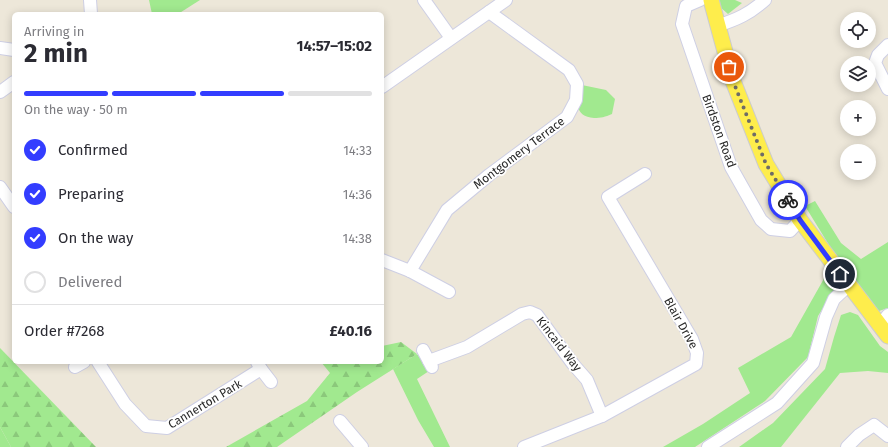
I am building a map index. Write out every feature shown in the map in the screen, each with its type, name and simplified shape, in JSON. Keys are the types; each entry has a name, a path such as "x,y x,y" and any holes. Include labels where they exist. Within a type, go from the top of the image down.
{"main road":[{"path":"711,0 733,81 766,164 800,220 849,285 885,326"}],"street":[{"path":"90,0 91,12"},
{"path":"424,0 451,38"},
{"path":"384,86 506,0"},
{"name":"Birdston Road","path":"700,0 686,6 682,24 731,167 761,220 771,229 790,231 800,220"},
{"path":"717,26 739,18 765,0"},
{"name":"Montgomery Terrace","path":"410,271 446,210 567,117 576,100 577,84 569,70 489,12"},
{"path":"888,45 878,55 875,63 888,89"},
{"path":"0,48 12,50"},
{"path":"0,92 12,83"},
{"name":"Blair Drive","path":"524,447 602,416 696,364 697,353 692,340 608,198 645,174"},
{"path":"0,186 12,204"},
{"path":"384,261 410,271 449,292"},
{"path":"708,447 777,403 813,363 826,317 834,299 849,285"},
{"name":"Kincaid Way","path":"423,350 431,364 466,347 522,314 530,312 537,315 573,364 587,380 602,416"},
{"name":"Cannerton Park","path":"99,364 125,404 146,426 167,428 259,366"},
{"path":"259,366 271,382"},
{"path":"340,421 362,447"},
{"path":"847,447 859,435 874,425 888,436"}],"green space":[{"path":"149,0 200,0 181,12 152,12"},
{"path":"719,0 735,0 742,3 728,14 720,7"},
{"path":"577,84 606,90 615,99 612,114 594,118 587,117 583,114 578,106 576,96"},
{"path":"815,201 841,243 861,259 888,242 888,308 876,312 837,258 805,206"},
{"path":"826,275 835,289 818,316 808,357 765,401 695,447 663,447 703,424 750,393 738,368 791,337"},
{"path":"850,312 858,315 880,346 888,352 888,373 868,371 840,373 781,447 739,447 773,423 825,369 841,315"},
{"path":"401,342 417,354 357,392 277,447 226,447 307,401 330,373 323,364 384,364 384,346"},
{"path":"0,348 12,360 12,364 16,364 96,447 11,447 0,427"},
{"path":"417,354 429,371 417,379 450,447 434,447 418,420 393,369"},
{"path":"0,427 11,447 0,447"}],"way so far":[{"path":"729,67 733,81 766,164 788,200"}],"route":[{"path":"788,200 800,220 840,274"}]}
